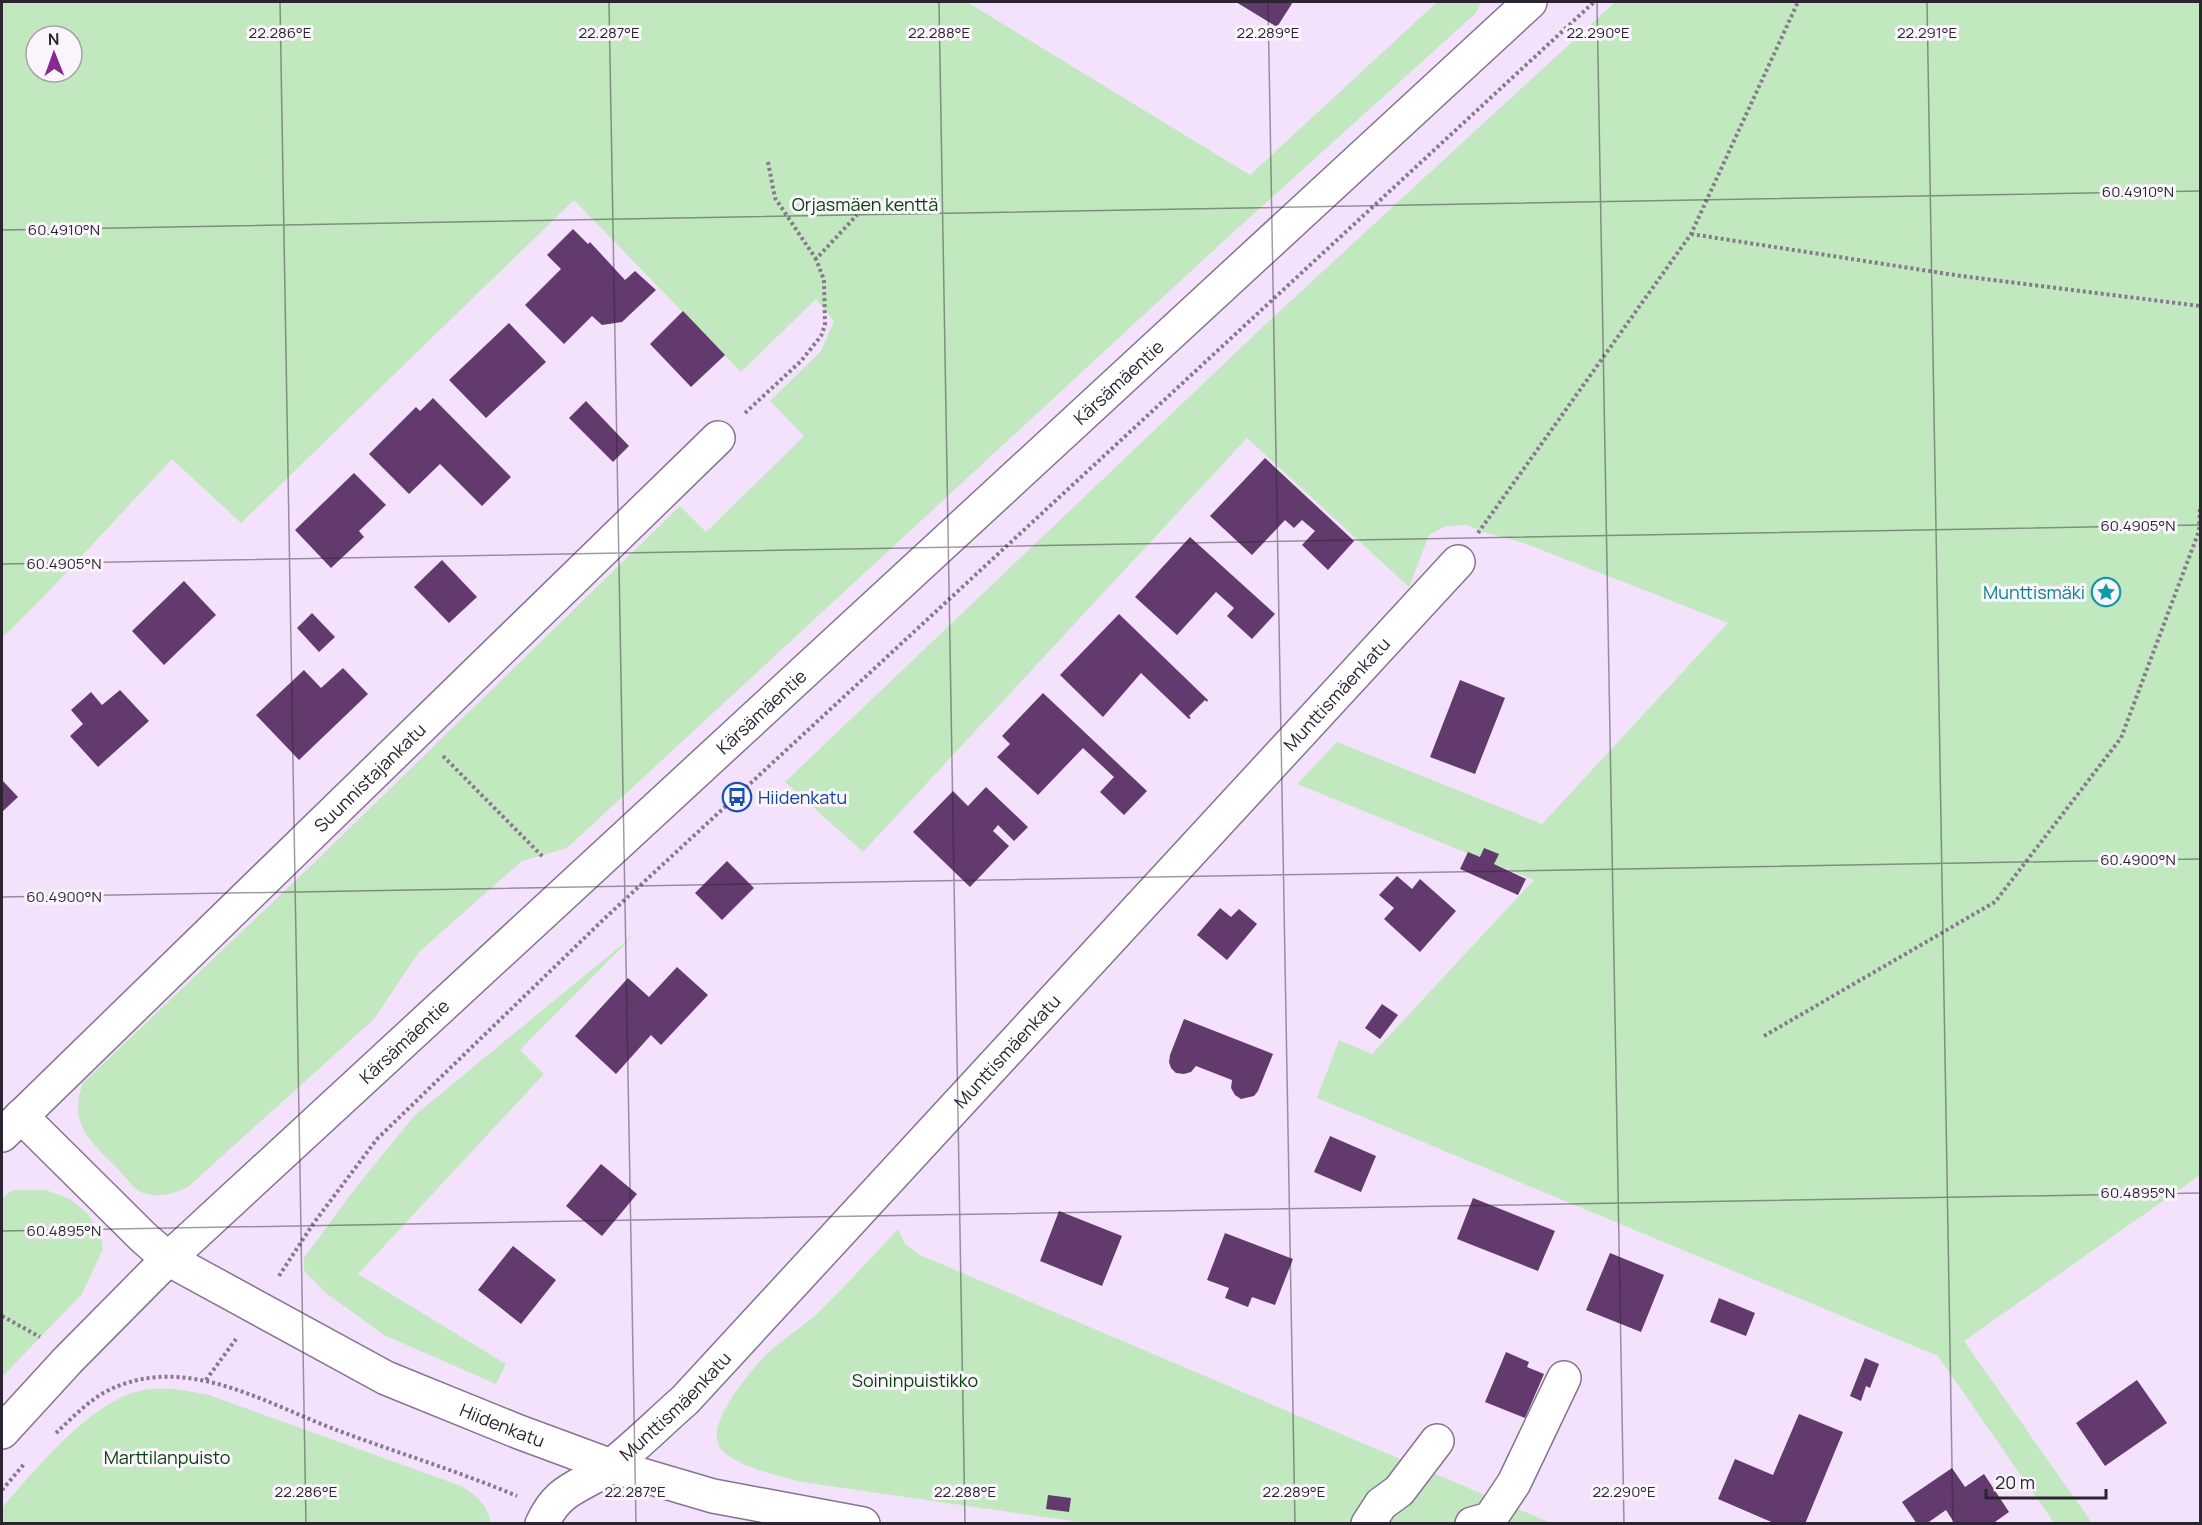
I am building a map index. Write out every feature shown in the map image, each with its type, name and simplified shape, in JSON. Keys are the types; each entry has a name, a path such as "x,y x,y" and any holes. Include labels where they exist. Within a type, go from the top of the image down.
{"street":[{"name":"Kärsämäentie","path":"2,1432 68,1360 168,1259 1530,2"},
{"name":"Suunnistajankatu","path":"168,1259 11,1125 718,438"},
{"name":"Munttismäenkatu","path":"542,1524 549,1508 566,1492 611,1466 685,1400 1458,562"},
{"name":"Hiidenkatu","path":"168,1259 386,1377 519,1432 611,1466 713,1496 863,1524"},
{"path":"1472,1524 1491,1519 1514,1483 1564,1378"},
{"path":"1368,1524 1381,1504 1399,1491 1437,1441"}],"path":[{"path":"313,1224 377,1139 605,918 1594,2"},
{"path":"1458,562 1691,234 1798,2"},
{"path":"718,438 801,361 821,336 825,325 824,280 816,259 775,198 768,162"},
{"path":"816,259 857,215"},
{"path":"1691,234 1961,276 2200,306"},
{"path":"1764,1036 1995,902 2121,738 2199,531 2200,506"},
{"path":"417,730 544,858"},
{"path":"2,1316 46,1340"},
{"path":"49,1439 104,1392 153,1378 185,1376 238,1389 341,1432 448,1468 518,1496"},
{"path":"2,1490 32,1455"}],"green space":[{"name":"Orjasmäen kenttä","path":"2,2 967,2 1250,175 1437,2 1481,2 1476,13 1228,237 567,848 522,861 419,952 374,1019 188,1187 177,1192 155,1195 143,1193 133,1186 100,1151 85,1132 80,1121 79,1097 83,1083 318,859 680,506 706,532 804,436 770,401 821,351 834,321 816,299 741,372 574,200 241,523 172,459 2,638"},
{"path":"1615,2 2200,2 2200,1175 1964,1341 2092,1523 2054,1523 1938,1356 1317,1098 1339,1040 1372,1054 1534,880 1297,784 1337,742 1542,824 1728,623 1524,543 1483,532 1468,525 1446,526 1429,535 1409,587 1247,438 863,852 785,782 1270,320"},
{"path":"635,934 520,1050 544,1074 358,1274 506,1364 496,1384 384,1335 326,1293 304,1271 304,1258 357,1186 415,1115"},
{"path":"13,1190 46,1190 70,1199 88,1214 101,1234 103,1249 82,1294 2,1377 2,1198"},
{"name":"Soininpuistikko","path":"898,1229 905,1244 920,1255 1551,1523 1086,1523 802,1482 757,1469 733,1459 719,1446 717,1436 723,1412 747,1376 769,1352 822,1309"},
{"name":"Marttilanpuisto","path":"148,1389 176,1389 209,1395 461,1486 480,1501 491,1523 2,1523 2,1508 48,1456 85,1421 124,1396"}],"building":[{"path":"1236,2 1293,2 1277,27"},
{"path":"573,229 588,244 590,242 625,280 635,271 656,290 622,322 602,325 592,316 564,344 525,305 561,269 547,255"},
{"path":"683,311 725,355 691,387 650,344"},
{"path":"509,323 546,362 486,418 449,380"},
{"path":"433,398 511,477 482,506 440,464 409,494 369,454 416,407 420,411"},
{"path":"586,401 629,446 613,462 569,418"},
{"path":"1265,458 1354,541 1328,570 1302,545 1315,531 1302,520 1294,528 1285,520 1252,555 1210,516"},
{"path":"354,473 386,505 359,531 364,537 331,568 295,530"},
{"path":"1190,537 1275,614 1252,639 1227,616 1234,608 1216,592 1177,635 1135,597"},
{"path":"442,560 477,597 449,623 414,587"},
{"path":"184,581 216,615 164,665 132,631"},
{"path":"312,613 335,637 319,652 297,628"},
{"path":"1119,614 1208,700 1207,702 1205,700 1189,716 1191,718 1189,719 1141,673 1103,717 1060,675"},
{"path":"343,668 368,694 299,760 256,715 304,670 321,688"},
{"path":"1460,680 1505,698 1475,774 1430,757"},
{"path":"120,690 149,721 98,767 70,736 83,724 71,710 91,692 102,705"},
{"path":"1043,693 1147,791 1124,815 1100,792 1114,777 1083,748 1038,795 997,757 1010,744 1002,736"},
{"path":"2,780 18,797 2,812"},
{"path":"986,787 1028,827 1014,841 998,825 993,831 1009,846 970,887 913,832 953,791 968,806"},
{"path":"1484,848 1499,854 1494,864 1526,879 1518,895 1460,869 1468,852 1480,857"},
{"path":"727,861 754,888 722,920 695,893"},
{"path":"1397,876 1412,889 1420,879 1456,911 1420,952 1384,919 1394,908 1379,895"},
{"path":"1220,908 1231,917 1239,909 1257,924 1227,960 1197,935"},
{"path":"677,967 708,995 661,1045 651,1035 616,1074 575,1036 628,978 649,997"},
{"path":"1382,1004 1398,1015 1380,1039 1365,1028"},
{"path":"1184,1019 1273,1054 1254,1096 1241,1099 1231,1088 1232,1080 1196,1066 1191,1072 1184,1074 1176,1073 1171,1068 1170,1055"},
{"path":"1330,1136 1376,1156 1361,1192 1314,1172"},
{"path":"601,1164 637,1194 602,1236 566,1206"},
{"path":"1473,1198 1555,1231 1538,1271 1457,1239"},
{"path":"1059,1211 1122,1236 1102,1286 1040,1261"},
{"path":"1225,1233 1293,1259 1275,1305 1252,1297 1248,1307 1225,1298 1229,1288 1207,1280"},
{"path":"513,1246 556,1280 521,1324 478,1290"},
{"path":"1610,1253 1664,1275 1641,1332 1586,1310"},
{"path":"1719,1298 1755,1313 1746,1336 1710,1322"},
{"path":"1506,1352 1529,1362 1527,1367 1544,1374 1525,1418 1485,1402"},
{"path":"1865,1358 1879,1364 1870,1388 1866,1386 1861,1401 1850,1396"},
{"path":"2137,1380 2167,1423 2105,1466 2076,1423"},
{"path":"1799,1414 1843,1432 1805,1524 1776,1524 1718,1499 1735,1459 1773,1475"},
{"path":"1952,1468 1965,1487 1984,1474 2009,1512 1992,1524 1955,1524 1946,1510 1926,1524 1917,1524 1902,1502"},
{"path":"1048,1495 1071,1498 1069,1512 1046,1509"}],"place":[{"name":"Munttismäki","path":"2106,592"},
{"name":"Hiidenkatu","path":"737,797"}]}
